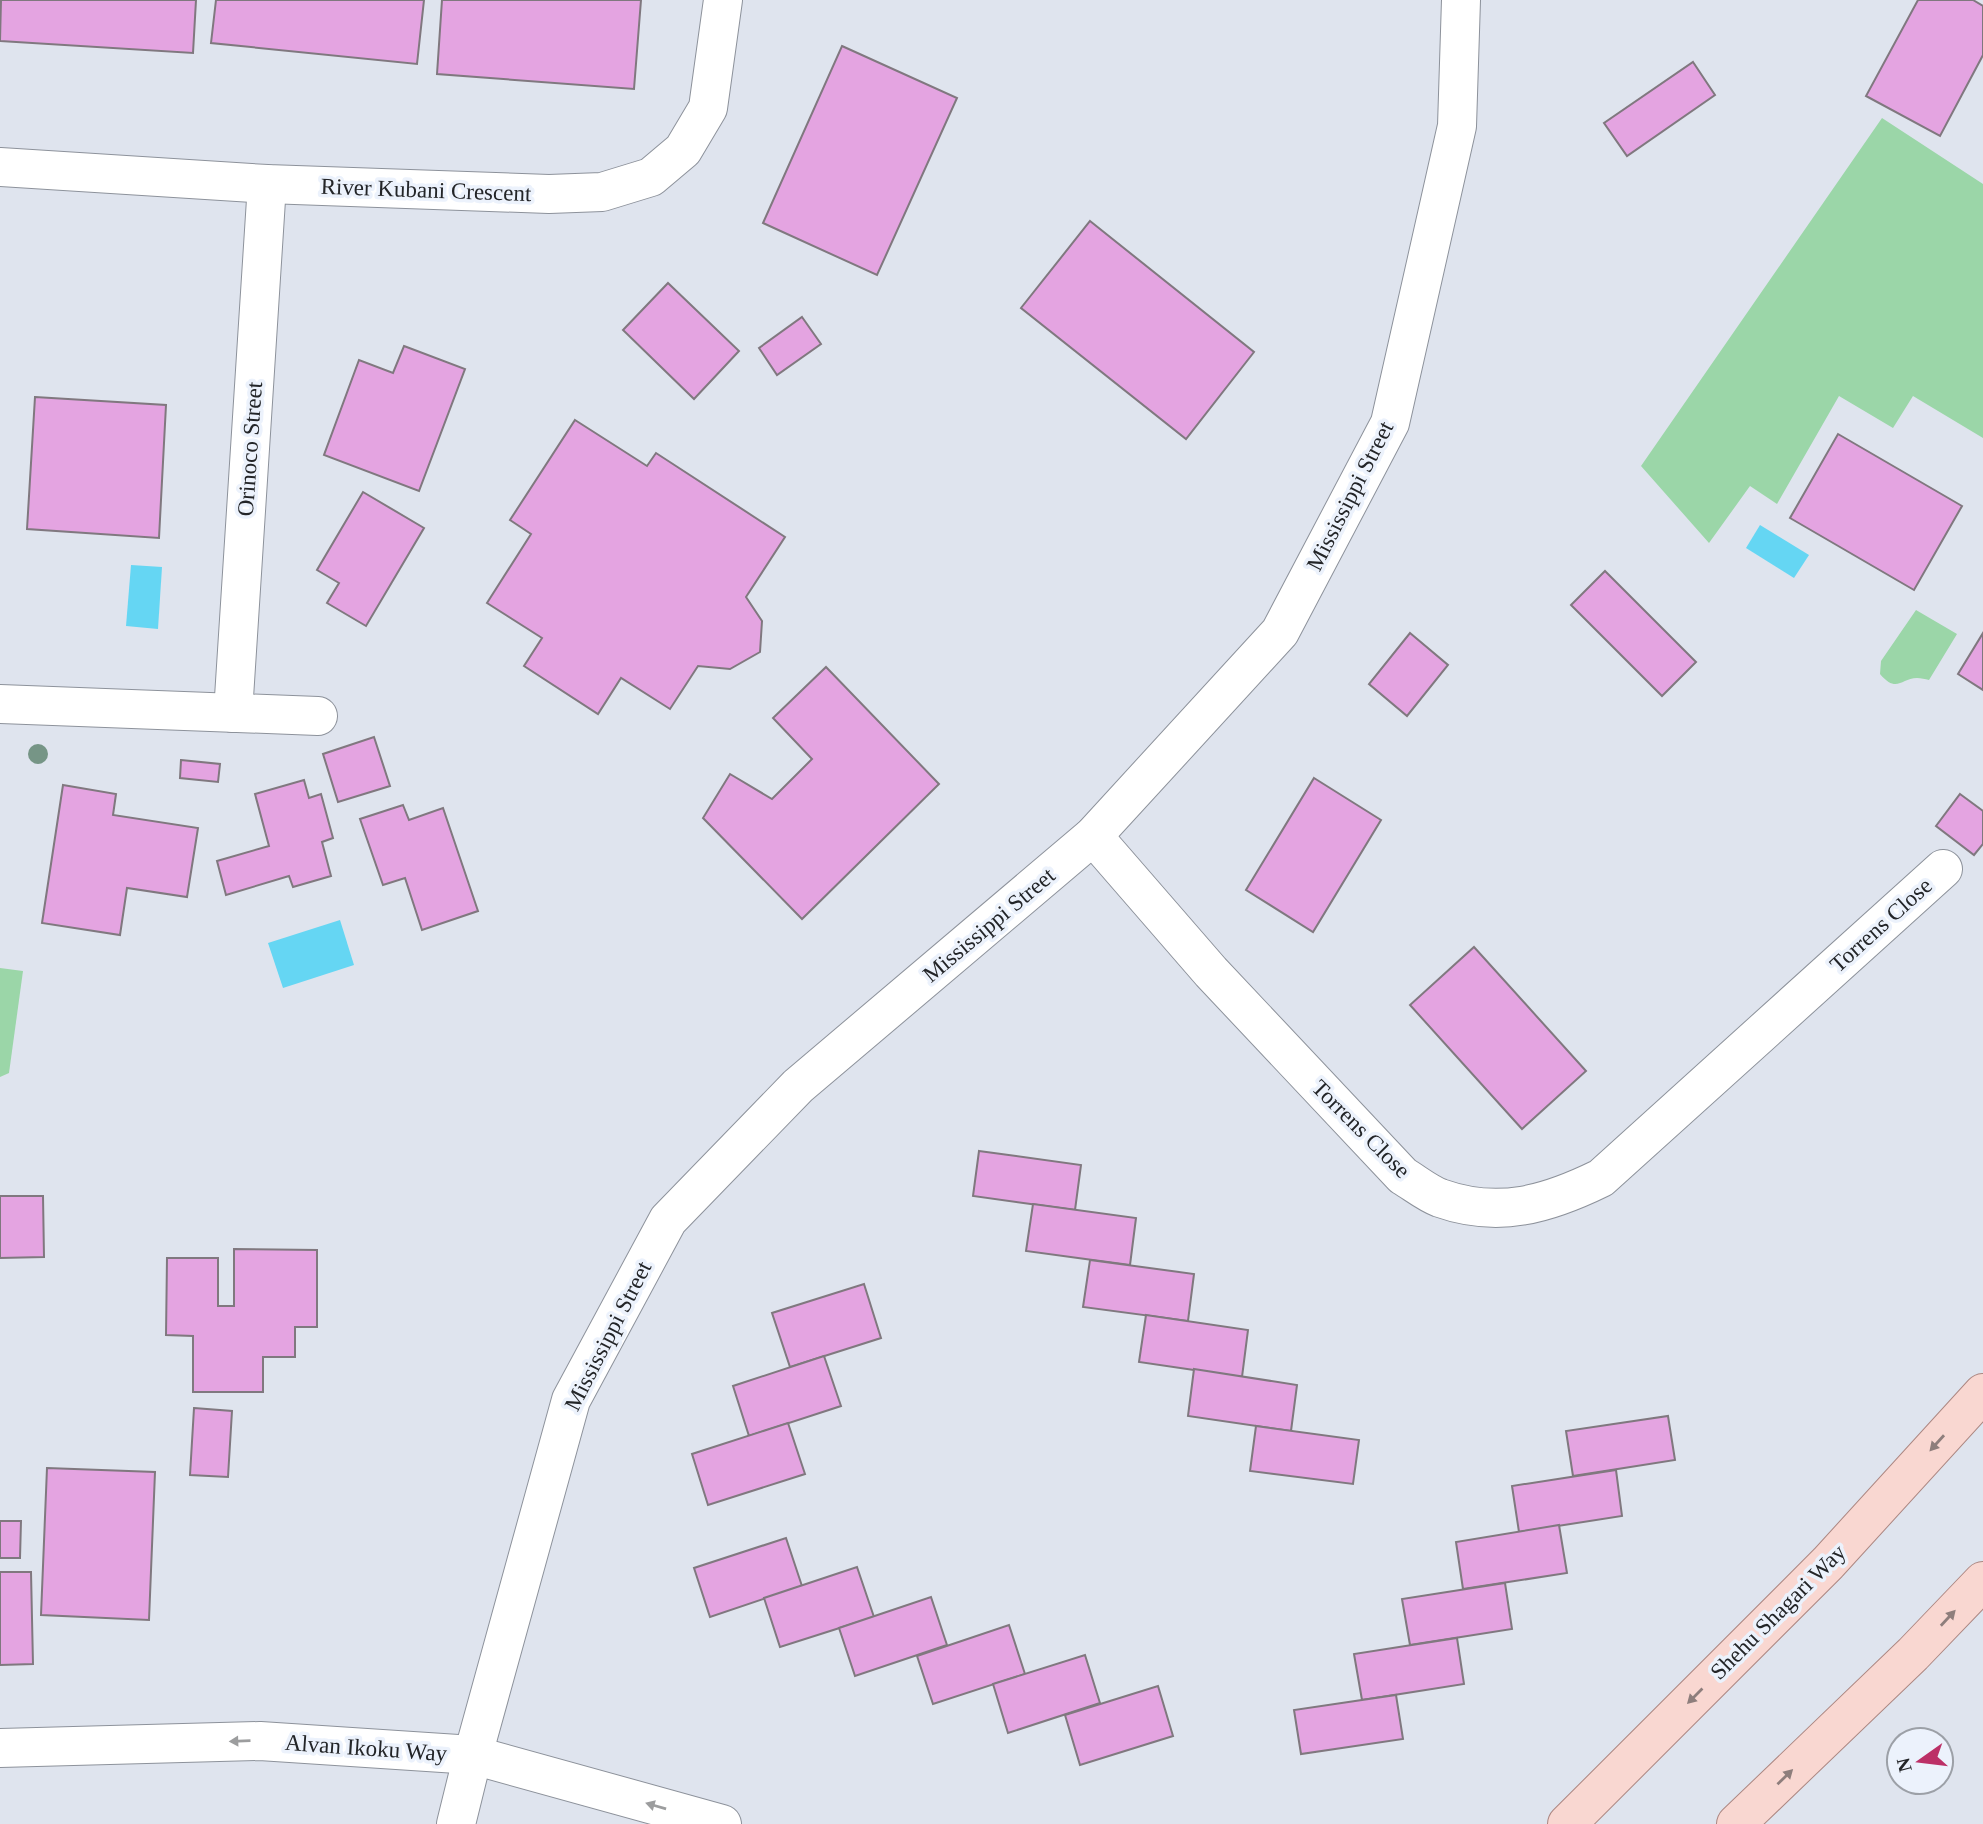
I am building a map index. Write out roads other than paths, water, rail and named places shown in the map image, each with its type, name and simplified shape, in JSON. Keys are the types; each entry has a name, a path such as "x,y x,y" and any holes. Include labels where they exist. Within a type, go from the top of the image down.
{"main road":[{"name":"Shehu Shagari Way","path":"1567,1824 1828,1563 1983,1393"},
{"path":"1736,1824 1913,1654 1983,1581"}],"street":[{"name":"River Kubani Crescent","path":"0,167 267,184 549,194 602,192 651,177 683,150 708,108 723,0"},
{"name":"Mississippi Street","path":"456,1824 571,1400 668,1220 798,1086 1093,836 1280,632 1390,423 1457,126 1465,1"},
{"name":"Orinoco Street","path":"233,713 267,184"},
{"path":"0,704 318,716"},
{"name":"Torrens Close","path":"1093,836 1211,972 1403,1176 1438,1197 1481,1209 1528,1206 1566,1195 1601,1178 1943,869"},
{"name":"Alvan Ikoku Way","path":"0,1748 260,1741 473,1755 722,1824"}],"water":[{"path":"1760,525 1809,555 1794,578 1746,548"},
{"path":"131,565 162,567 158,629 126,626"},
{"path":"340,920 354,965 283,988 268,943"}]}
